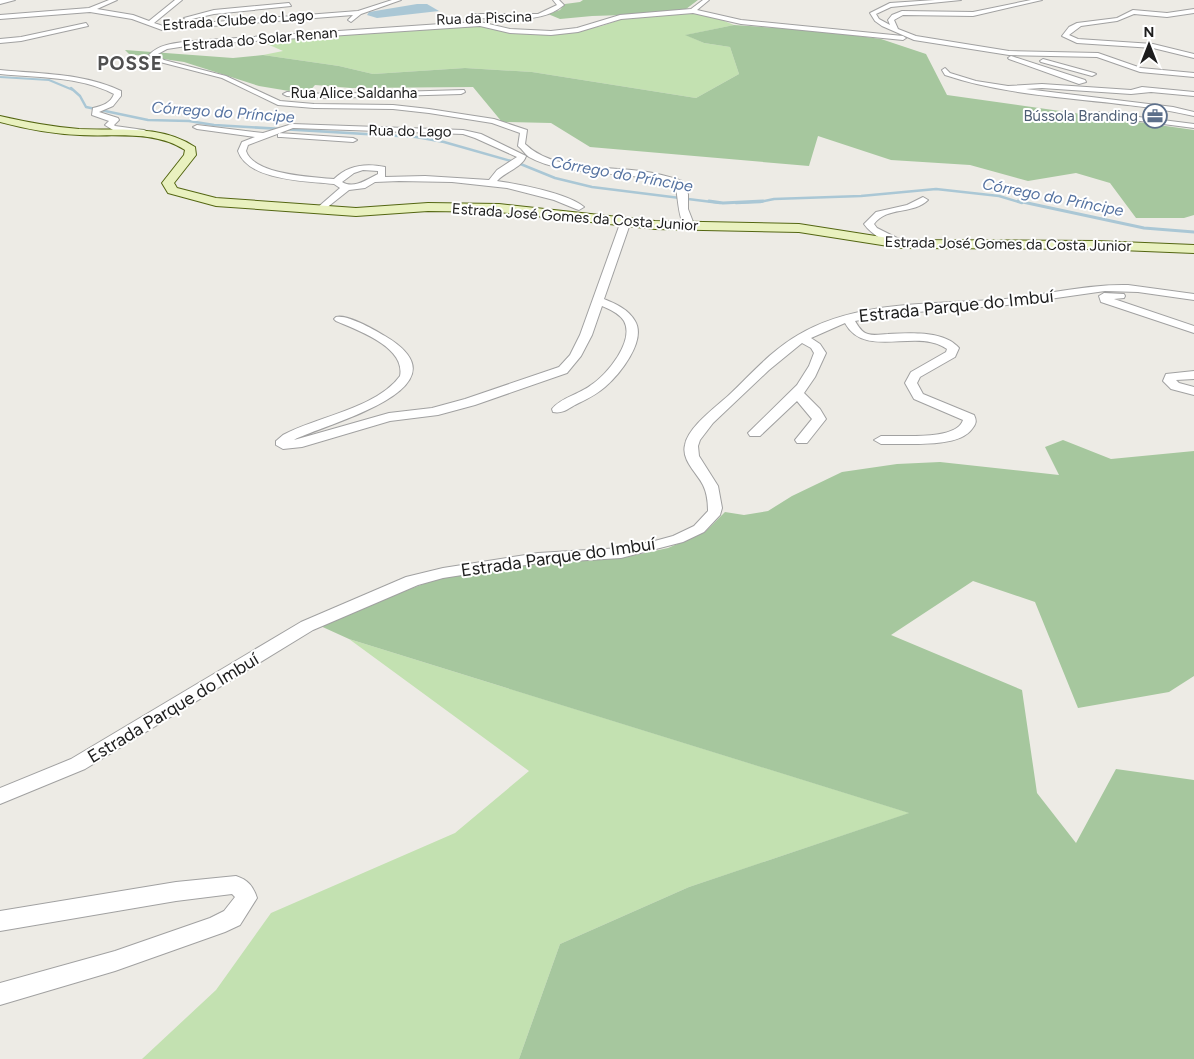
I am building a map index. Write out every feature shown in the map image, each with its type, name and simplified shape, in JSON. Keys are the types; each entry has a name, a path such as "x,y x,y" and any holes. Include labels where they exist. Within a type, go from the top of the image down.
{"street":[{"path":"0,2 12,0"},
{"path":"17,23 91,10 114,0"},
{"path":"149,24 179,0"},
{"path":"359,12 398,0"},
{"name":"Rua da Piscina","path":"469,16 542,15 562,5 556,0"},
{"path":"693,11 706,0"},
{"path":"914,38 877,20 873,13 890,5 958,0"},
{"path":"895,30 891,20 894,16 902,14 973,14 1039,0"},
{"path":"162,28 179,20 214,12 288,5"},
{"path":"28,15 37,7"},
{"name":"Estrada Clube do Lago","path":"0,17 91,10 133,17 162,28 359,12"},
{"path":"693,11 741,22 902,38 942,44 1019,60 1054,63 1092,74"},
{"name":"Estrada do Solar Renan","path":"690,227 679,183 663,177 558,164 535,156 524,149 521,144 524,132 494,120 393,107 314,106 278,103 224,77 162,61 152,56 163,48 193,43 470,24 487,25 510,31 551,33 578,30 620,18 693,11"},
{"path":"1194,11 1167,16 1133,12 1125,18 1089,22 1070,29 1065,36 1071,40 1095,43 1153,46 1194,56"},
{"name":"Rua da Piscina","path":"359,12 349,23 447,18"},
{"name":"Rua da Piscina","path":"326,34 396,22"},
{"path":"0,41 86,25"},
{"path":"902,38 914,38 1015,53 1098,55 1140,70 1194,75"},
{"path":"1095,43 1156,44 1194,49"},
{"path":"929,49 969,50"},
{"path":"1019,60 1079,81 1194,94"},
{"path":"945,70 947,74 975,83 1047,95 1173,109 1194,114"},
{"path":"0,72 79,80 110,88 118,93 118,97 98,109 95,113 115,120 109,125 113,128 162,136"},
{"path":"1008,88 1042,86 1131,92 1151,90"},
{"name":"Rua Alice Saldanha","path":"249,88 285,94 327,96 461,92"},
{"path":"1102,114 1194,126"},
{"name":"Estrada José Gomes da Costa Junior","path":"0,119 36,127 62,130 162,136 184,143 191,150 190,155 168,183 172,190 216,202 356,212 428,207 481,207 690,227 784,227 901,244 1096,245 1194,249"},
{"name":"Rua do Lago","path":"265,134 279,129 302,126 360,130 441,130 463,132 478,136 522,156 521,160 500,172 491,183"},
{"path":"198,127 227,131 352,140"},
{"path":"227,131 211,138 248,142"},
{"path":"265,134 248,142 242,150 244,157 266,172 336,182 346,188"},
{"path":"320,210 346,188 362,186 376,180 382,176 382,169 367,166 349,172 336,182"},
{"path":"376,180 418,178 491,183 525,189 570,202 579,207"},
{"path":"901,244 874,230 869,224 872,218 884,212 919,204 923,200"},
{"path":"340,319 379,337 404,358 407,369 405,379 387,394 356,412 290,435 283,441 283,444 302,444 388,417 433,412 470,402 563,370 575,356 586,335 626,221"},
{"name":"Estrada Parque do Imbuí","path":"0,796 78,764 307,626 412,581 443,573 538,558 621,553 678,539 698,529 715,512 715,500 709,484 698,469 691,447 695,438 710,420 768,364 801,338 825,326 890,311 1004,302 1109,288 1133,289 1194,297"},
{"path":"1194,301 1104,296 1105,300 1194,330"},
{"path":"558,409 601,384 621,362 630,342 633,328 626,316 598,300"},
{"path":"849,319 855,332 867,338 930,339 943,341 953,348 951,354 915,376 911,383 918,396 969,418 967,430 957,436 948,438 881,440"},
{"path":"754,433 798,394 816,368 820,353 816,346 801,338"},
{"path":"1194,375 1170,377 1169,381 1176,386 1194,391"},
{"path":"798,394 819,419 802,440"},
{"path":"0,921 210,887 236,886 244,892 246,898 232,918 217,925 115,961 0,994"}],"green space":[{"path":"583,0 698,0 686,9 624,15 560,19 548,14 560,10 565,4"},
{"path":"692,12 717,18 734,25 686,35 704,43 730,47 739,74 696,98 532,72 465,68 373,74 339,66 263,55 283,51 258,40 483,25 500,31 555,34 602,26 628,17"},
{"path":"734,25 821,31 881,39 926,54 947,95 1194,130 1194,215 1184,218 1136,218 1110,183 1076,173 1028,181 970,165 891,160 818,136 809,166 590,147 551,123 502,122 473,87 351,88 315,85 307,94 259,86 184,62 129,54 125,50 233,58 263,55 339,66 373,74 465,68 532,72 696,98 739,74 730,47 704,43 685,35"},
{"path":"1063,440 1111,459 1194,451 1194,676 1169,692 1078,708 1035,602 973,581 891,635 1022,690 1037,793 1076,843 1116,769 1194,780 1194,1059 519,1059 560,944 689,887 909,813 349,639 316,624 453,573 560,557 626,557 668,548 705,532 725,512 744,515 768,511 792,496 842,472 897,464 940,462 1059,475 1045,447"},
{"path":"349,639 910,813 689,887 560,944 519,1059 142,1059 216,990 271,913 455,833 529,771"}],"water":[{"path":"427,4 439,11 377,18 367,15 369,12"}],"waterway":[{"name":"Córrego do Príncipe","path":"0,77 49,80 73,90"},
{"name":"Córrego do Príncipe","path":"71,88 80,96 86,107 148,120 189,121 214,125 416,137 444,142 518,163 555,178 592,187 720,203"},
{"name":"Córrego do Príncipe","path":"736,203 760,202 774,199 861,196 936,189 999,196 1022,203"},
{"name":"Córrego do Príncipe","path":"709,201 723,203 763,201"},
{"name":"Córrego do Príncipe","path":"1018,201 1144,228 1194,232"}],"place":[{"name":"Bússola Branding","path":"1155,116"}],"district":[{"name":"POSSE","path":"130,63"}]}
